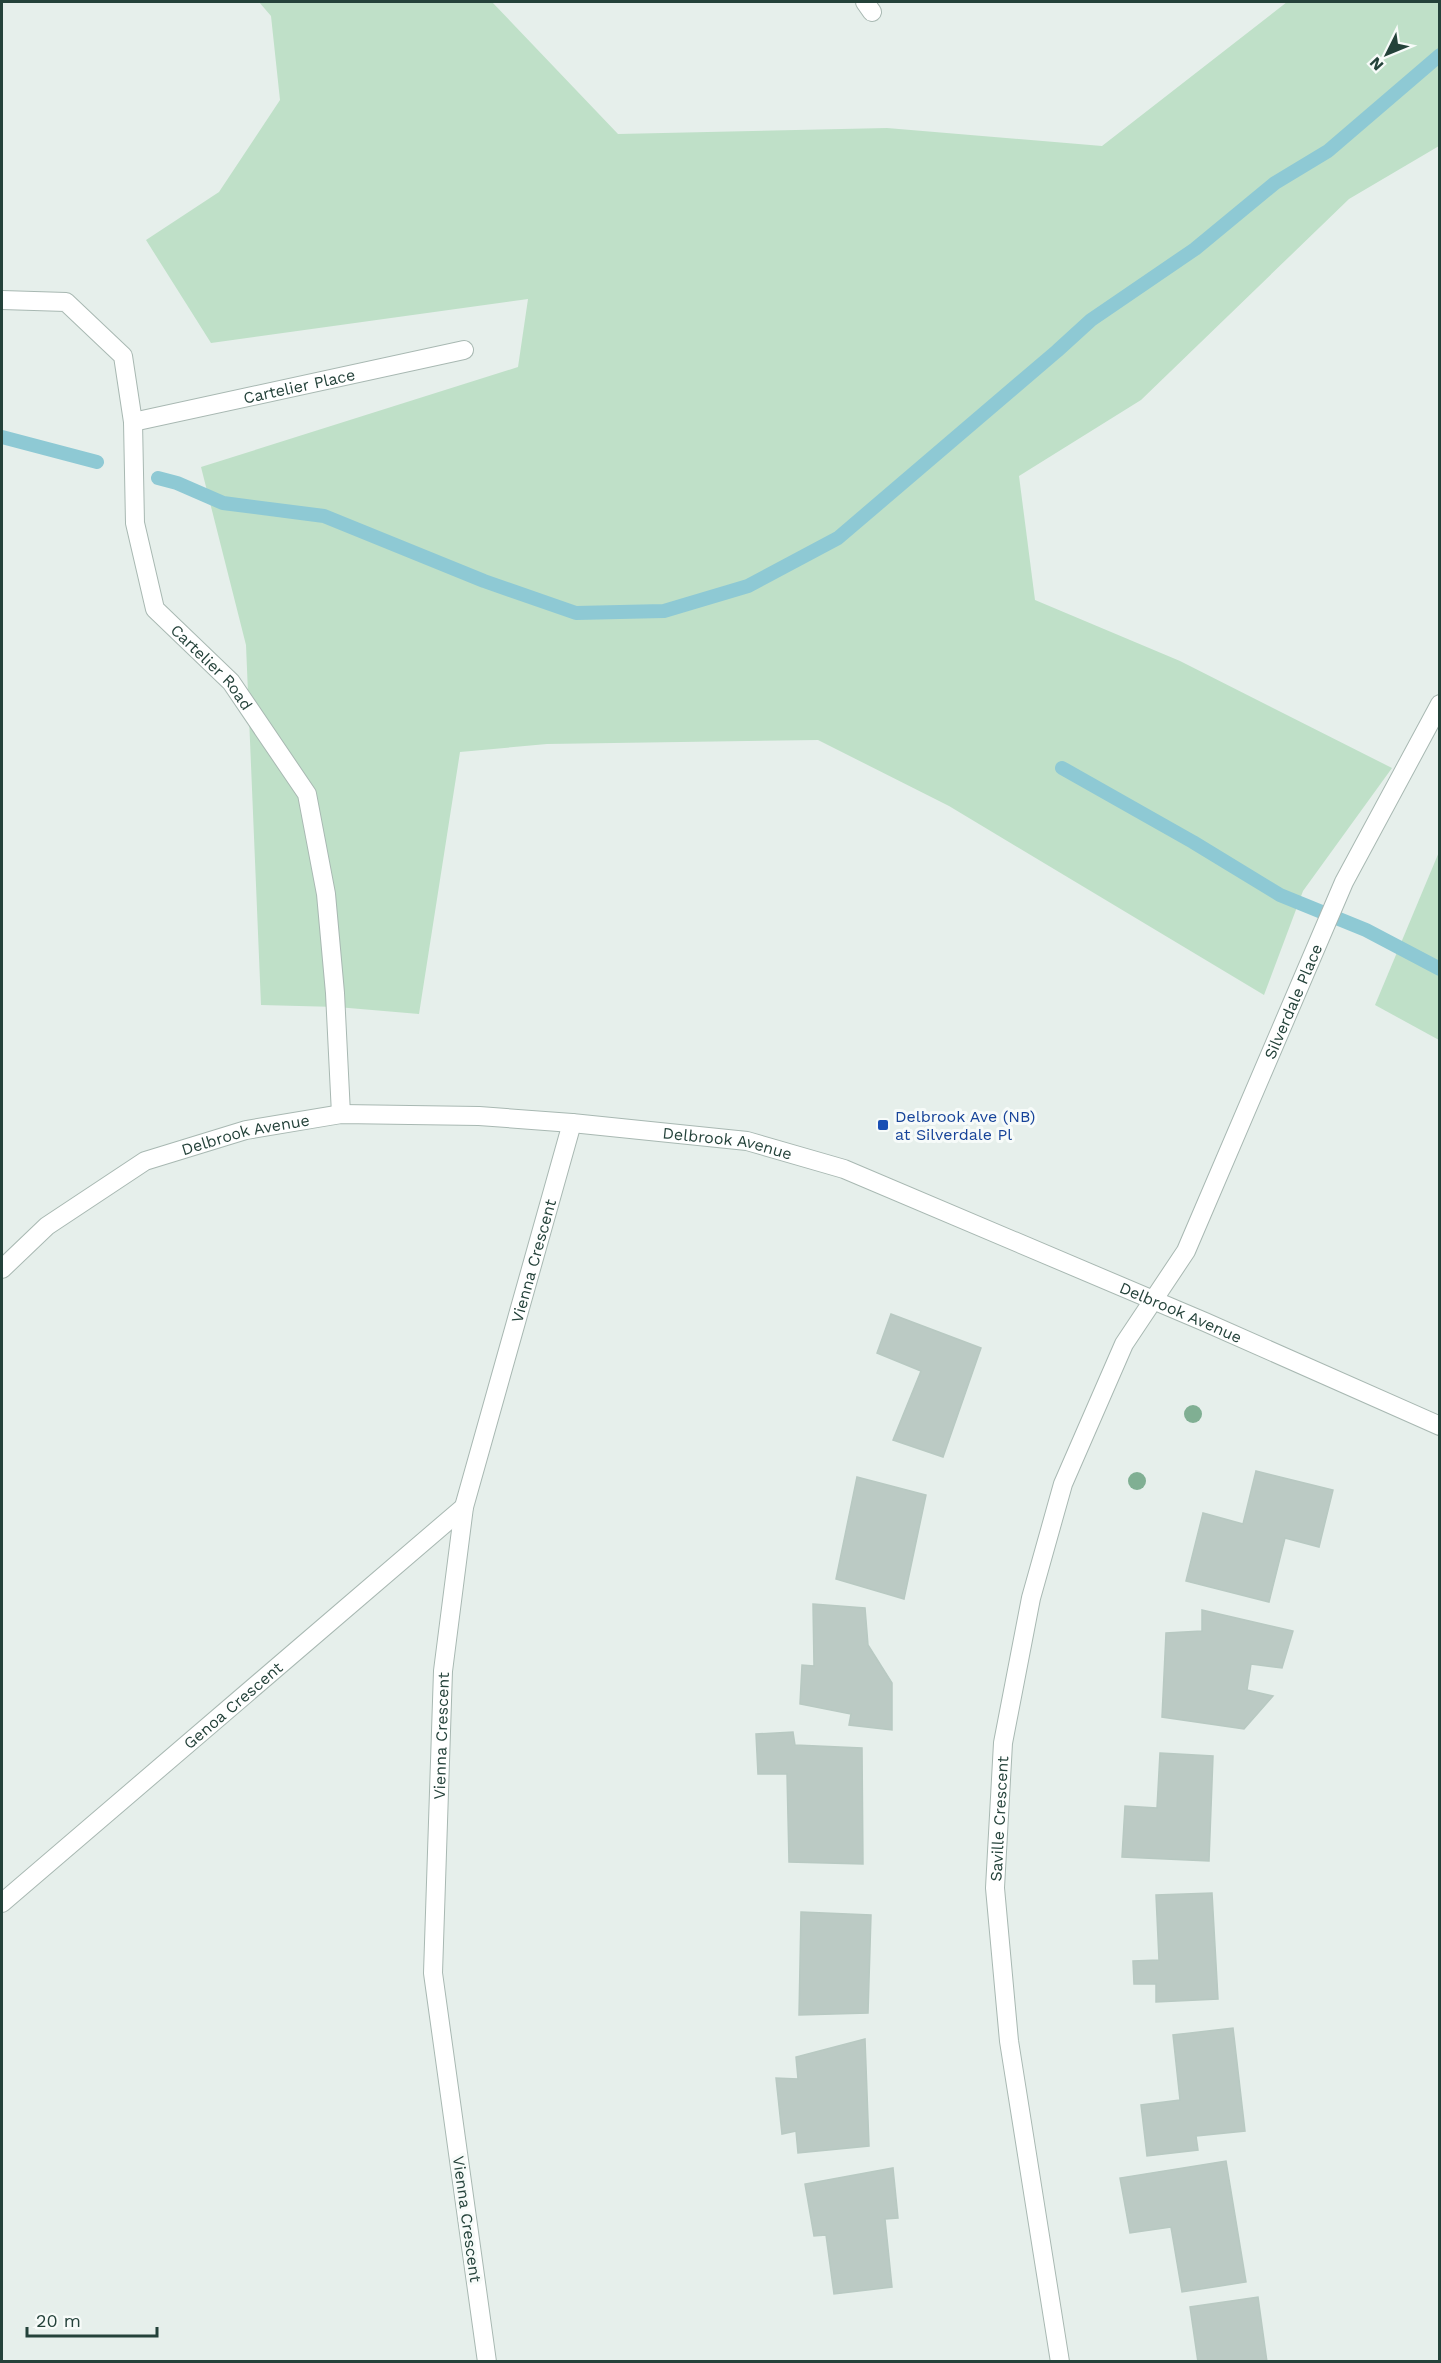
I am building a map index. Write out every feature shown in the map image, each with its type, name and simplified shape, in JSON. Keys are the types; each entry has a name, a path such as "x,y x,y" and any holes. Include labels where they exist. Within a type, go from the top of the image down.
{"street":[{"name":"Cartelier Road","path":"2,300 66,302 123,356 133,422 135,523 156,609 231,682 307,794 326,894 336,1005 341,1114"},
{"name":"Cartelier Place","path":"133,422 464,350"},
{"name":"Silverdale Place","path":"1153,1300 1186,1251 1344,882 1440,704"},
{"name":"Delbrook Avenue","path":"2,1269 47,1226 145,1161 246,1130 341,1114 479,1116 747,1141 833,1166 1153,1300 1440,1426"},
{"name":"Vienna Crescent","path":"487,2361 433,1973 443,1671 464,1507 572,1123"},
{"name":"Saville Crescent","path":"1060,2361 1009,2041 997,1911 995,1888 1003,1743 1031,1598 1064,1484 1125,1344 1153,1300"},
{"name":"Genoa Crescent","path":"2,1903 464,1507"}],"green space":[{"path":"259,2 492,2 618,134 887,128 1102,146 1287,2 1439,2 1439,146 1349,199 1141,400 1019,476 1035,600 1180,661 1392,768 1303,891 1264,995 949,806 818,740 547,744 460,752 419,1014 337,1007 261,1005 246,645 201,467 518,367 528,299 211,343 146,240 219,192 280,100 271,16"},
{"path":"1439,852 1440,1040 1375,1005"}],"building":[{"path":"891,1314 981,1348 943,1457 893,1440 921,1371 877,1353"},
{"path":"1256,1471 1333,1490 1319,1547 1285,1538 1269,1602 1186,1581 1203,1513 1243,1524"},
{"path":"857,1477 926,1495 904,1599 836,1579"},
{"path":"813,1604 865,1608 868,1645 892,1683 892,1730 849,1725 851,1714 800,1704 802,1665 814,1666"},
{"path":"1202,1610 1293,1631 1282,1668 1251,1664 1247,1690 1273,1696 1244,1729 1162,1717 1166,1633 1202,1631"},
{"path":"793,1732 795,1745 862,1748 863,1864 789,1862 787,1774 758,1774 756,1734"},
{"path":"1160,1753 1213,1756 1209,1861 1122,1857 1125,1806 1157,1808"},
{"path":"1212,1893 1218,1999 1156,2002 1156,1984 1134,1984 1133,1961 1159,1960 1156,1895"},
{"path":"801,1912 871,1915 868,2013 799,2015"},
{"path":"1233,2028 1245,2131 1196,2136 1198,2150 1147,2156 1141,2105 1180,2100 1173,2035"},
{"path":"865,2039 869,2146 798,2153 796,2131 782,2134 776,2078 798,2079 796,2057"},
{"path":"1226,2161 1246,2282 1182,2292 1171,2227 1130,2233 1120,2178"},
{"path":"893,2168 898,2218 885,2219 892,2287 834,2294 826,2235 814,2236 805,2184"},
{"path":"1258,2297 1267,2362 1198,2362 1190,2307"}],"waterway":[{"path":"158,478 177,483 223,503 324,516 484,581 576,613 664,611 748,586 838,538 1091,320 1195,249 1275,183 1328,151 1440,55"},
{"path":"2,437 97,462"},
{"path":"1062,768 1193,842 1280,895 1366,930 1440,969"}],"place":[{"name":"Delbrook Ave (NB) at Silverdale Pl","path":"883,1125"}]}
